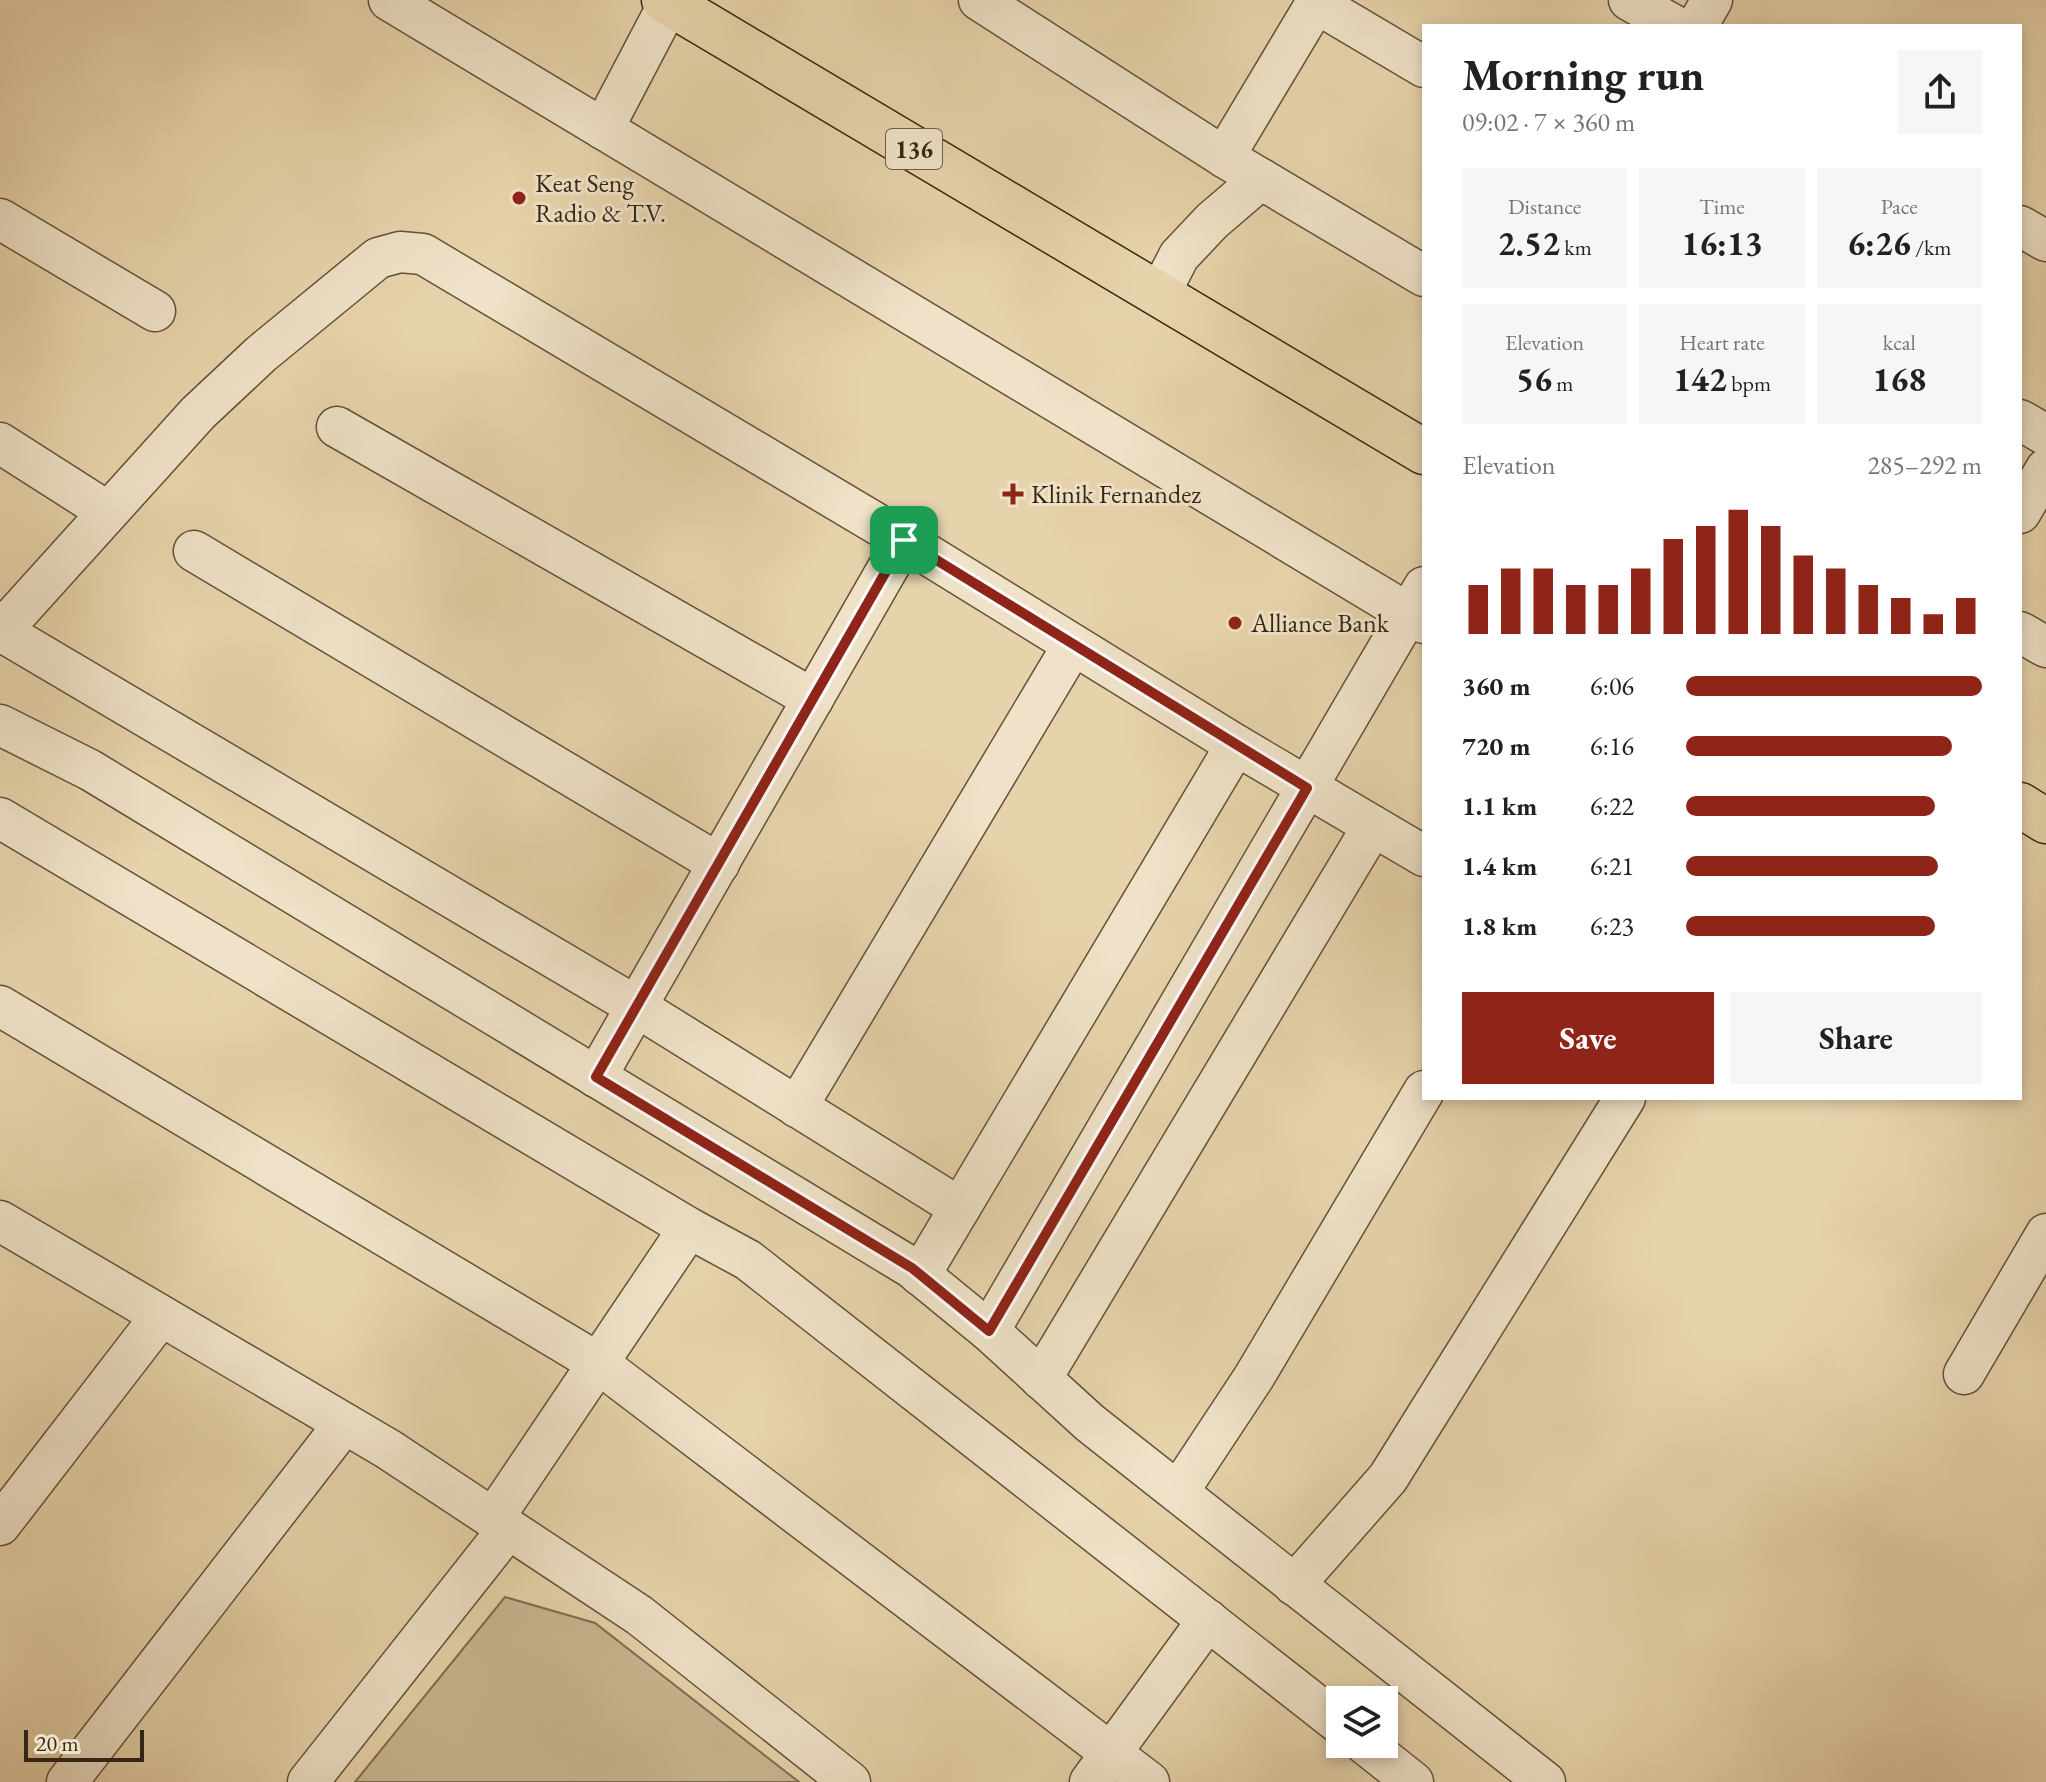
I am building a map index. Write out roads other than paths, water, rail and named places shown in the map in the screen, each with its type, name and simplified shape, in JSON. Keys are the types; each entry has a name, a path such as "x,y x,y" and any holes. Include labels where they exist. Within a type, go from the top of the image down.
{"main road":[{"name":"136","path":"667,2 1422,451"},
{"path":"2022,806 2046,821"}],"street":[{"path":"389,0 1419,608 1307,788 989,1331"},
{"path":"979,0 1224,157 1422,275"},
{"path":"1629,0 1671,24"},
{"path":"1698,24 1712,0"},
{"path":"1224,157 1317,1 1422,66"},
{"path":"603,129 667,2"},
{"path":"1159,295 1179,256 1212,221 1261,179"},
{"path":"0,219 155,311"},
{"path":"2022,227 2046,241"},
{"path":"960,1208 637,1007 0,632 198,413 261,354 378,258 400,252 423,254 904,540 1236,745 1422,855"},
{"path":"2022,421 2046,435"},
{"path":"337,427 813,699"},
{"path":"0,443 108,512"},
{"path":"2022,510 2046,469"},
{"path":"596,1077 904,540"},
{"path":"194,551 719,864"},
{"path":"2022,633 2046,647"},
{"path":"797,1107 1073,645"},
{"path":"0,725 90,770 920,1275 989,1331 1090,1423 1545,1782"},
{"path":"920,1275 1236,745"},
{"path":"0,818 689,1228 748,1260 1326,1713"},
{"path":"1041,1379 1373,826"},
{"path":"0,1006 598,1363 1101,1768 1149,1782"},
{"path":"1178,1492 1254,1377 1422,1094"},
{"path":"1294,1585 1388,1478 1624,1100"},
{"path":"0,1221 388,1449 639,1615 850,1782"},
{"path":"308,1782 501,1524 598,1363 689,1228"},
{"path":"1964,1374 2046,1234"},
{"path":"0,1525 161,1316"},
{"path":"67,1782 344,1424"},
{"path":"1101,1768 1208,1620"},
{"path":"1383,1758 1413,1782"}],"place":[{"name":"Keat Seng Radio & T.V.","path":"519,198"},
{"name":"Klinik Fernandez","path":"1013,494"},
{"name":"Alliance Bank","path":"1235,623"}]}
